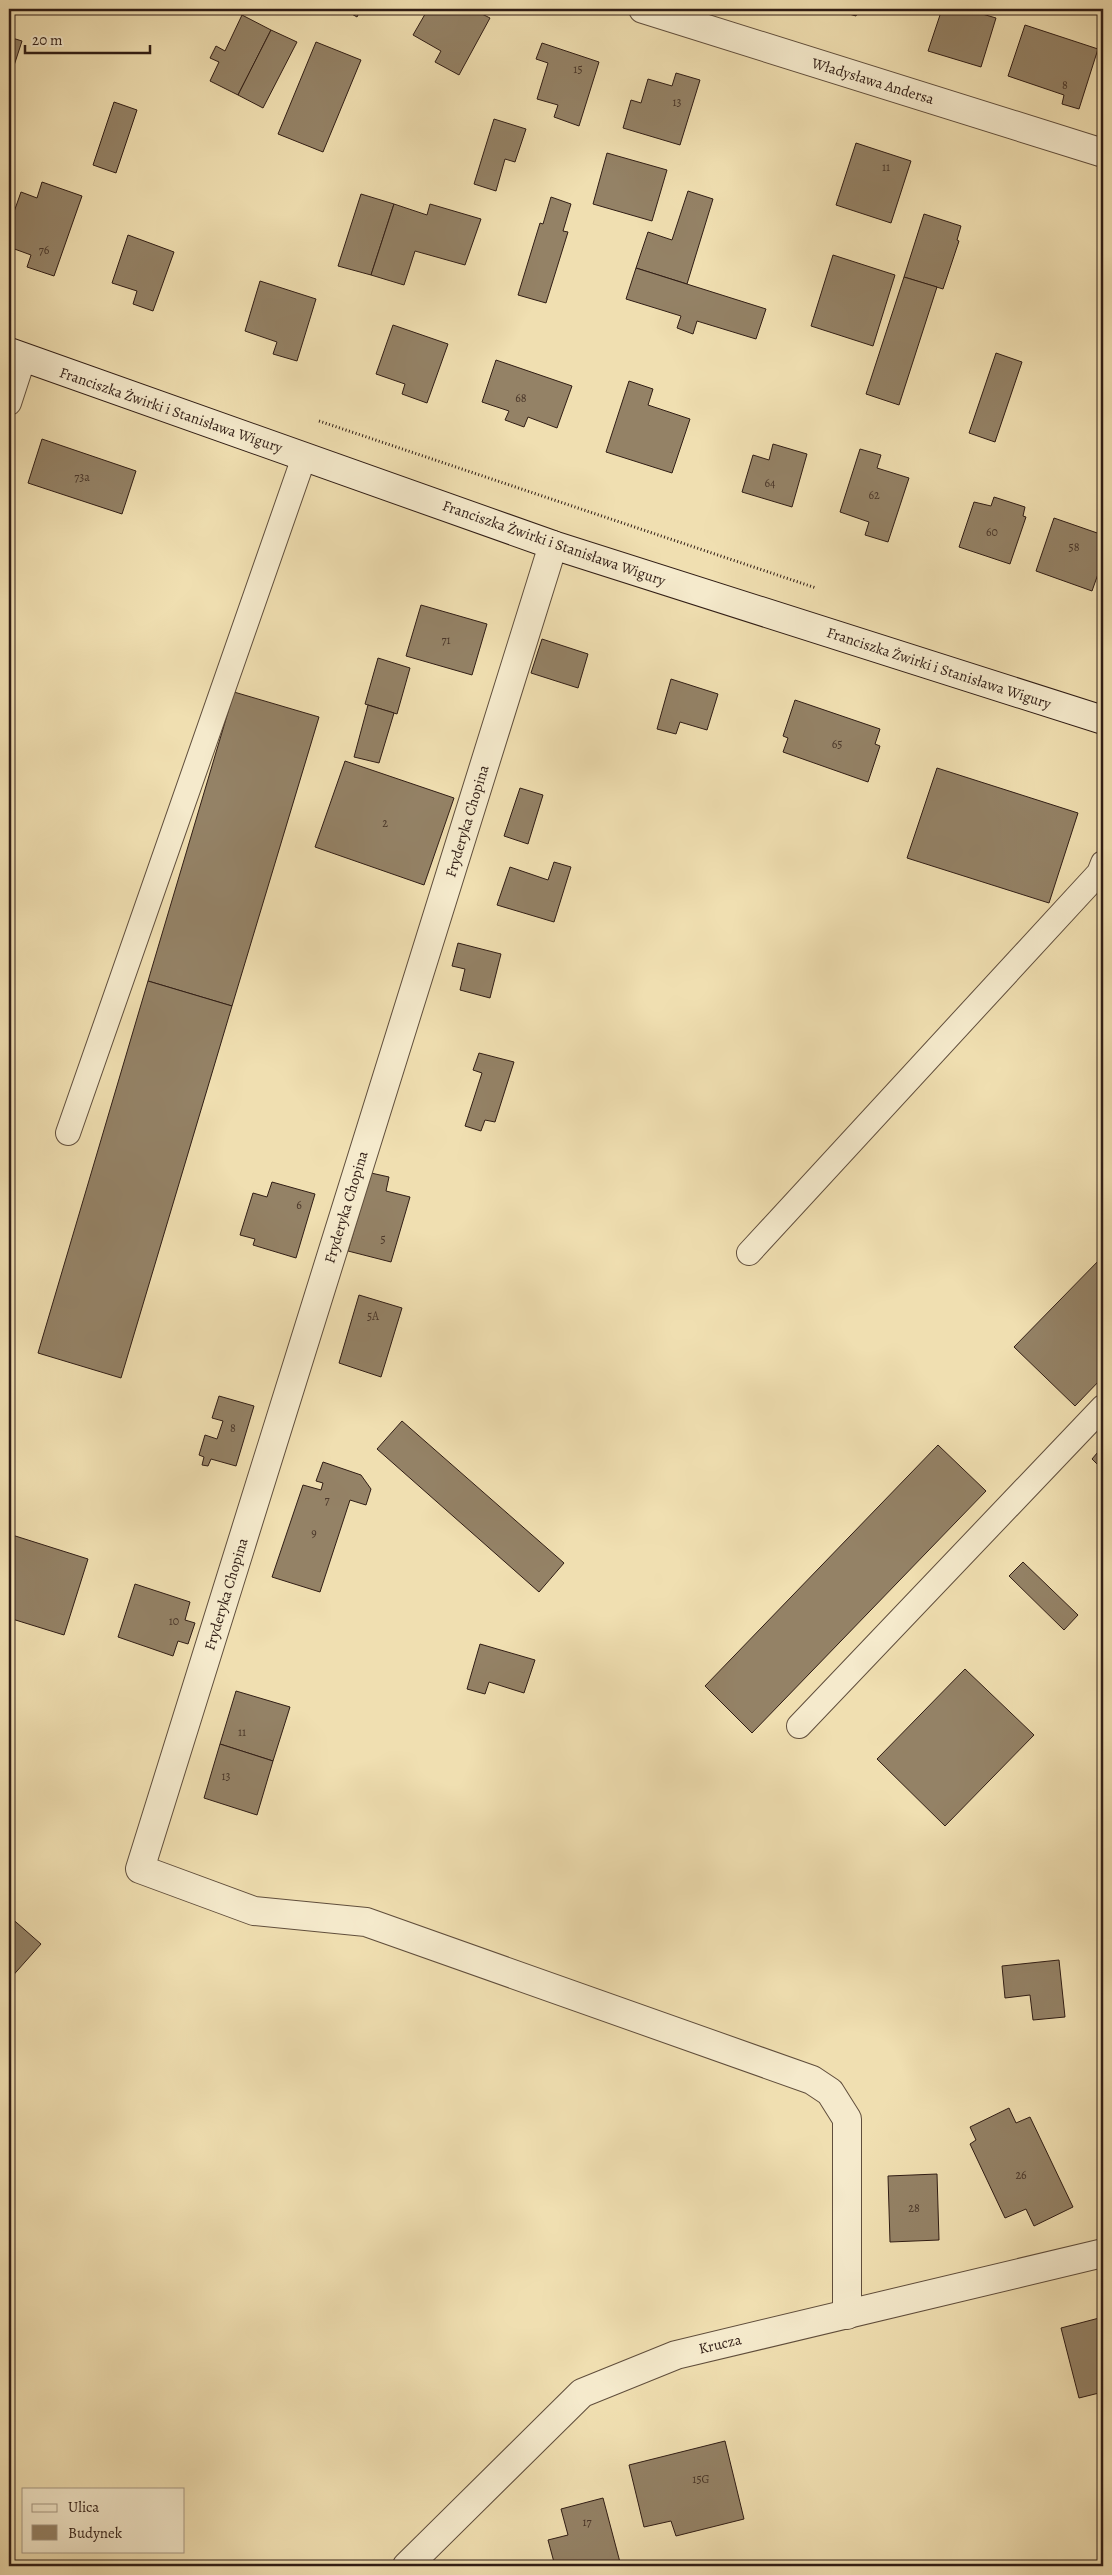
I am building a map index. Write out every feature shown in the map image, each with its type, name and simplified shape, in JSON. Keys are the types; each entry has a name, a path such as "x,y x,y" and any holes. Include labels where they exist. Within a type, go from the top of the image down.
{"street":[{"name":"Władysława Andersa","path":"643,9 1103,153"},
{"name":"Franciszka Żwirki i Stanisława Wigury","path":"16,355 553,545 1103,720"},
{"name":"Fryderyka Chopina","path":"553,545 140,1870 254,1911 366,1922 812,2080 830,2092 847,2119 847,2315"},
{"name":"Krucza","path":"406,2566 582,2393 676,2355 1103,2253"}],"lane":[{"path":"9,403 16,355"},
{"path":"68,1133 304,457"},
{"path":"749,1253 1099,873 1103,863"},
{"path":"799,1726 1103,1407"}],"path":[{"path":"317,420 822,590"}],"building":[{"path":"343,9 361,9 357,17"},
{"path":"428,9 472,9 490,18 459,75 435,62 441,51 413,35"},
{"path":"832,9 859,9 856,16"},
{"path":"942,9 981,9 979,13 996,18 981,67 928,51"},
{"path":"242,15 271,30 238,95 210,81 219,62 210,58 216,46 225,51"},
{"path":"1025,25 1098,49 1079,109 1062,104 1064,95 1008,76"},
{"path":"271,30 297,42 263,108 238,95"},
{"path":"9,37 22,41 9,81"},
{"path":"316,42 361,60 323,152 278,134"},
{"path":"542,43 599,62 579,126 554,117 558,105 537,99 548,63 536,59"},
{"path":"676,73 700,80 680,145 623,128 631,100 641,103 648,79 672,86"},
{"path":"114,102 137,110 116,173 93,165"},
{"path":"494,119 526,129 515,162 505,159 496,191 474,184"},
{"path":"856,143 911,161 891,223 836,205"},
{"path":"607,153 667,170 652,221 593,204"},
{"path":"42,182 82,196 54,276 27,267 31,255 9,247 9,226 21,192 37,198"},
{"path":"688,191 713,199 687,284 636,268 648,232 672,240"},
{"path":"361,194 394,204 371,275 338,266"},
{"path":"551,197 571,204 563,231 568,232 546,303 518,295 540,223 543,224"},
{"path":"394,204 427,215 430,204 481,219 465,265 415,251 404,285 371,275"},
{"path":"924,214 961,226 957,240 959,241 943,289 904,277"},
{"path":"128,235 174,252 153,311 133,304 137,291 112,283"},
{"path":"833,255 895,275 873,346 811,326"},
{"path":"636,268 766,309 756,339 697,321 693,334 677,328 681,316 626,299"},
{"path":"904,277 937,287 899,405 866,394"},
{"path":"260,281 316,299 297,361 273,354 277,342 245,331"},
{"path":"393,325 448,344 427,403 402,394 405,384 376,374"},
{"path":"996,353 1022,362 995,442 969,433"},
{"path":"496,360 572,386 557,428 528,417 524,427 505,420 509,411 482,402"},
{"path":"629,381 653,389 648,405 690,419 672,473 606,452"},
{"path":"42,439 136,471 122,514 28,483"},
{"path":"773,444 807,454 792,507 742,492 753,455 769,460"},
{"path":"860,449 881,455 877,468 909,478 888,542 865,535 869,522 840,512"},
{"path":"994,497 1025,507 1023,516 1026,517 1010,564 959,547 974,502 991,506"},
{"path":"1054,518 1103,535 1103,560 1092,591 1036,571"},
{"path":"421,605 487,624 472,675 406,656"},
{"path":"542,639 588,654 578,688 531,673"},
{"path":"378,658 410,668 397,714 365,704"},
{"path":"671,679 718,694 707,730 680,722 676,734 657,729"},
{"path":"234,692 319,717 232,1006 148,981"},
{"path":"795,700 880,729 875,744 880,746 868,782 783,752 788,738 783,736"},
{"path":"368,705 394,713 379,763 354,757"},
{"path":"345,761 454,798 424,885 315,847"},
{"path":"937,768 1078,813 1049,903 907,858"},
{"path":"520,788 543,795 528,844 504,836"},
{"path":"554,862 571,867 554,922 497,905 510,867 548,880"},
{"path":"458,943 501,954 490,998 460,990 465,969 452,966"},
{"path":"148,981 232,1006 121,1378 38,1353"},
{"path":"479,1053 514,1062 495,1122 485,1120 481,1131 465,1126 482,1073 473,1070"},
{"path":"371,1173 389,1177 386,1191 410,1197 391,1262 348,1251"},
{"path":"272,1182 315,1194 296,1258 253,1245 255,1239 240,1235 253,1193 267,1197"},
{"path":"1103,1256 1103,1377 1075,1406 1014,1347"},
{"path":"359,1295 402,1308 381,1377 339,1363"},
{"path":"219,1396 254,1406 236,1466 211,1459 208,1466 202,1465 204,1457 199,1455 205,1435 217,1439 223,1421 212,1418"},
{"path":"402,1421 564,1563 539,1592 377,1449"},
{"path":"938,1445 986,1491 752,1733 705,1686"},
{"path":"1103,1446 1103,1470 1092,1459"},
{"path":"323,1462 361,1475 371,1489 366,1505 350,1500 320,1592 272,1577 303,1485 321,1490 323,1483 316,1481"},
{"path":"9,1534 88,1559 64,1635 9,1618"},
{"path":"1023,1562 1078,1615 1064,1630 1009,1576"},
{"path":"135,1584 190,1602 185,1620 195,1623 188,1644 178,1641 173,1656 118,1637"},
{"path":"480,1644 535,1660 524,1693 489,1682 485,1694 467,1689"},
{"path":"965,1669 1034,1735 945,1826 877,1759"},
{"path":"236,1691 290,1707 273,1761 220,1744"},
{"path":"220,1744 273,1761 257,1815 204,1798"},
{"path":"9,1916 41,1944 9,1980"},
{"path":"1059,1960 1065,2017 1033,2020 1030,1995 1005,1998 1002,1966"},
{"path":"1009,2108 1016,2123 1030,2117 1073,2207 1034,2226 1026,2209 1005,2218 970,2144 976,2140 970,2127"},
{"path":"937,2174 939,2240 890,2242 888,2176"},
{"path":"1103,2317 1103,2392 1079,2398 1061,2328"},
{"path":"725,2441 744,2519 676,2536 671,2521 644,2527 629,2465"},
{"path":"603,2498 621,2566 555,2566 548,2540 568,2535 561,2509"}]}
